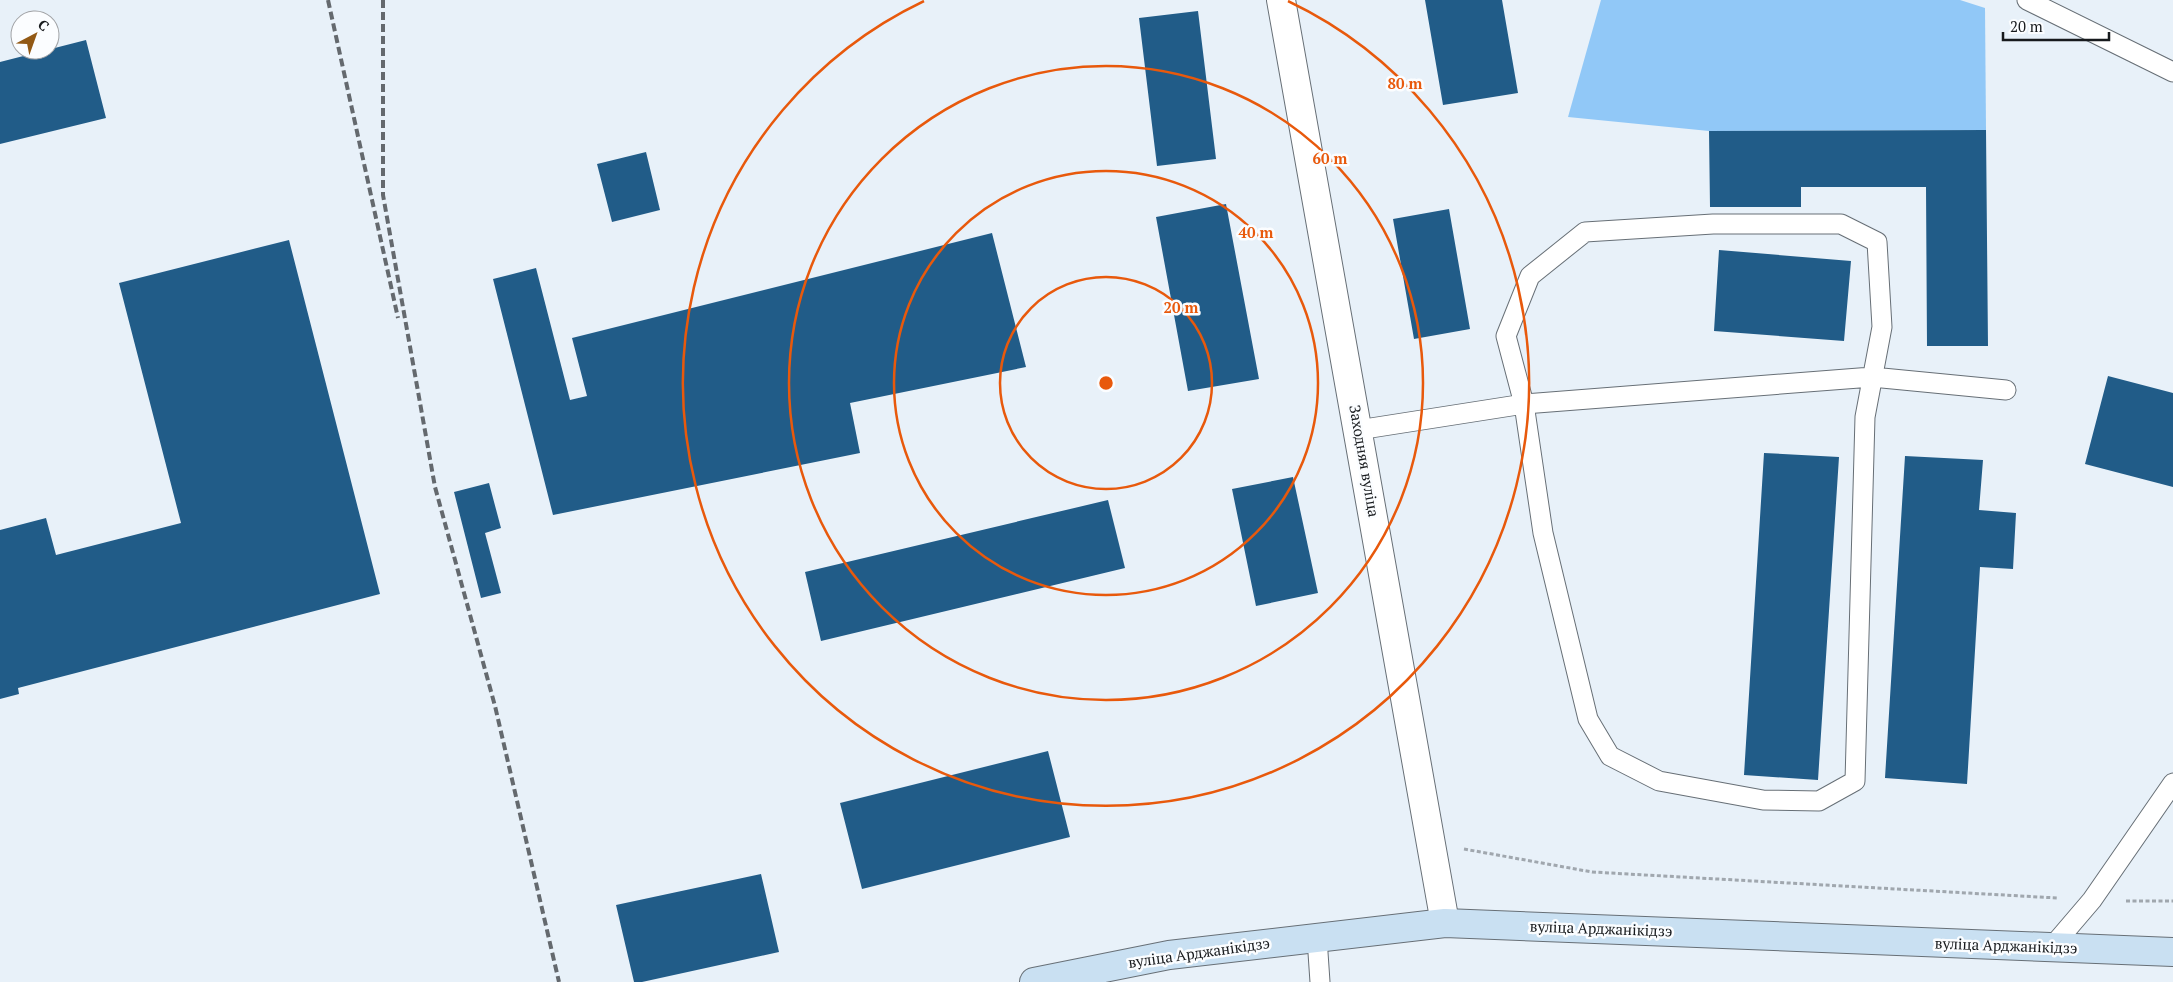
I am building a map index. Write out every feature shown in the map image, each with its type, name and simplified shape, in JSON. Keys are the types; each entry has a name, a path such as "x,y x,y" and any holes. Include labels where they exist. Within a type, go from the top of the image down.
{"main road":[{"name":"вуліца Арджанікідзэ","path":"1034,982 1169,954 1445,923 2173,952"}],"street":[{"name":"Заходняя вуліца","path":"1281,0 1445,923"}],"lane":[{"path":"2027,0 2173,72"},
{"path":"1713,224 1841,224 1877,242 1882,327 1864,417 1855,781 1819,801 1762,800 1659,781 1610,756 1588,719 1543,533 1524,404 1506,336 1530,276 1585,232 1713,224"},
{"path":"1358,430 1524,404 1872,378 2006,390"},
{"path":"2051,948 2092,900 2173,783"},
{"path":"1317,938 1320,982"}],"path":[{"path":"1430,842 1592,872 2092,900 2173,901"}],"shaded area":[{"path":"1601,0 1960,0 1985,8 1986,130 1709,131 1568,117"}],"building":[{"path":"1425,0 1502,0 1518,93 1443,105"},
{"path":"1198,11 1216,159 1157,166 1139,18"},
{"path":"86,40 106,118 0,144 0,62 10,59 60,60 60,47"},
{"path":"1986,130 1988,346 1927,346 1926,187 1801,187 1801,207 1710,207 1709,131"},
{"path":"646,152 660,210 612,222 597,164"},
{"path":"1226,204 1259,379 1188,391 1156,217"},
{"path":"1449,209 1470,329 1414,339 1393,219"},
{"path":"992,233 1026,367 850,403 860,453 553,515 493,279 536,268 570,400 587,396 572,338"},
{"path":"289,240 380,594 18,688 19,694 0,699 0,530 46,518 56,555 181,523 119,283"},
{"path":"1719,250 1851,261 1844,341 1714,331"},
{"path":"2108,376 2173,393 2173,487 2085,464"},
{"path":"1764,453 1839,457 1818,780 1744,775"},
{"path":"1905,456 1983,460 1979,510 2016,513 2013,569 1980,567 1967,784 1885,778"},
{"path":"1293,477 1318,593 1256,606 1232,489"},
{"path":"489,483 501,528 485,533 501,593 481,598 454,492"},
{"path":"1108,500 1125,568 821,641 805,572"},
{"path":"1048,751 1070,837 862,889 840,803"},
{"path":"761,874 779,952 642,982 634,982 616,905"}],"railway":[{"path":"328,0 398,318"},
{"path":"383,0 383,195 435,487 495,706 559,982"}]}
